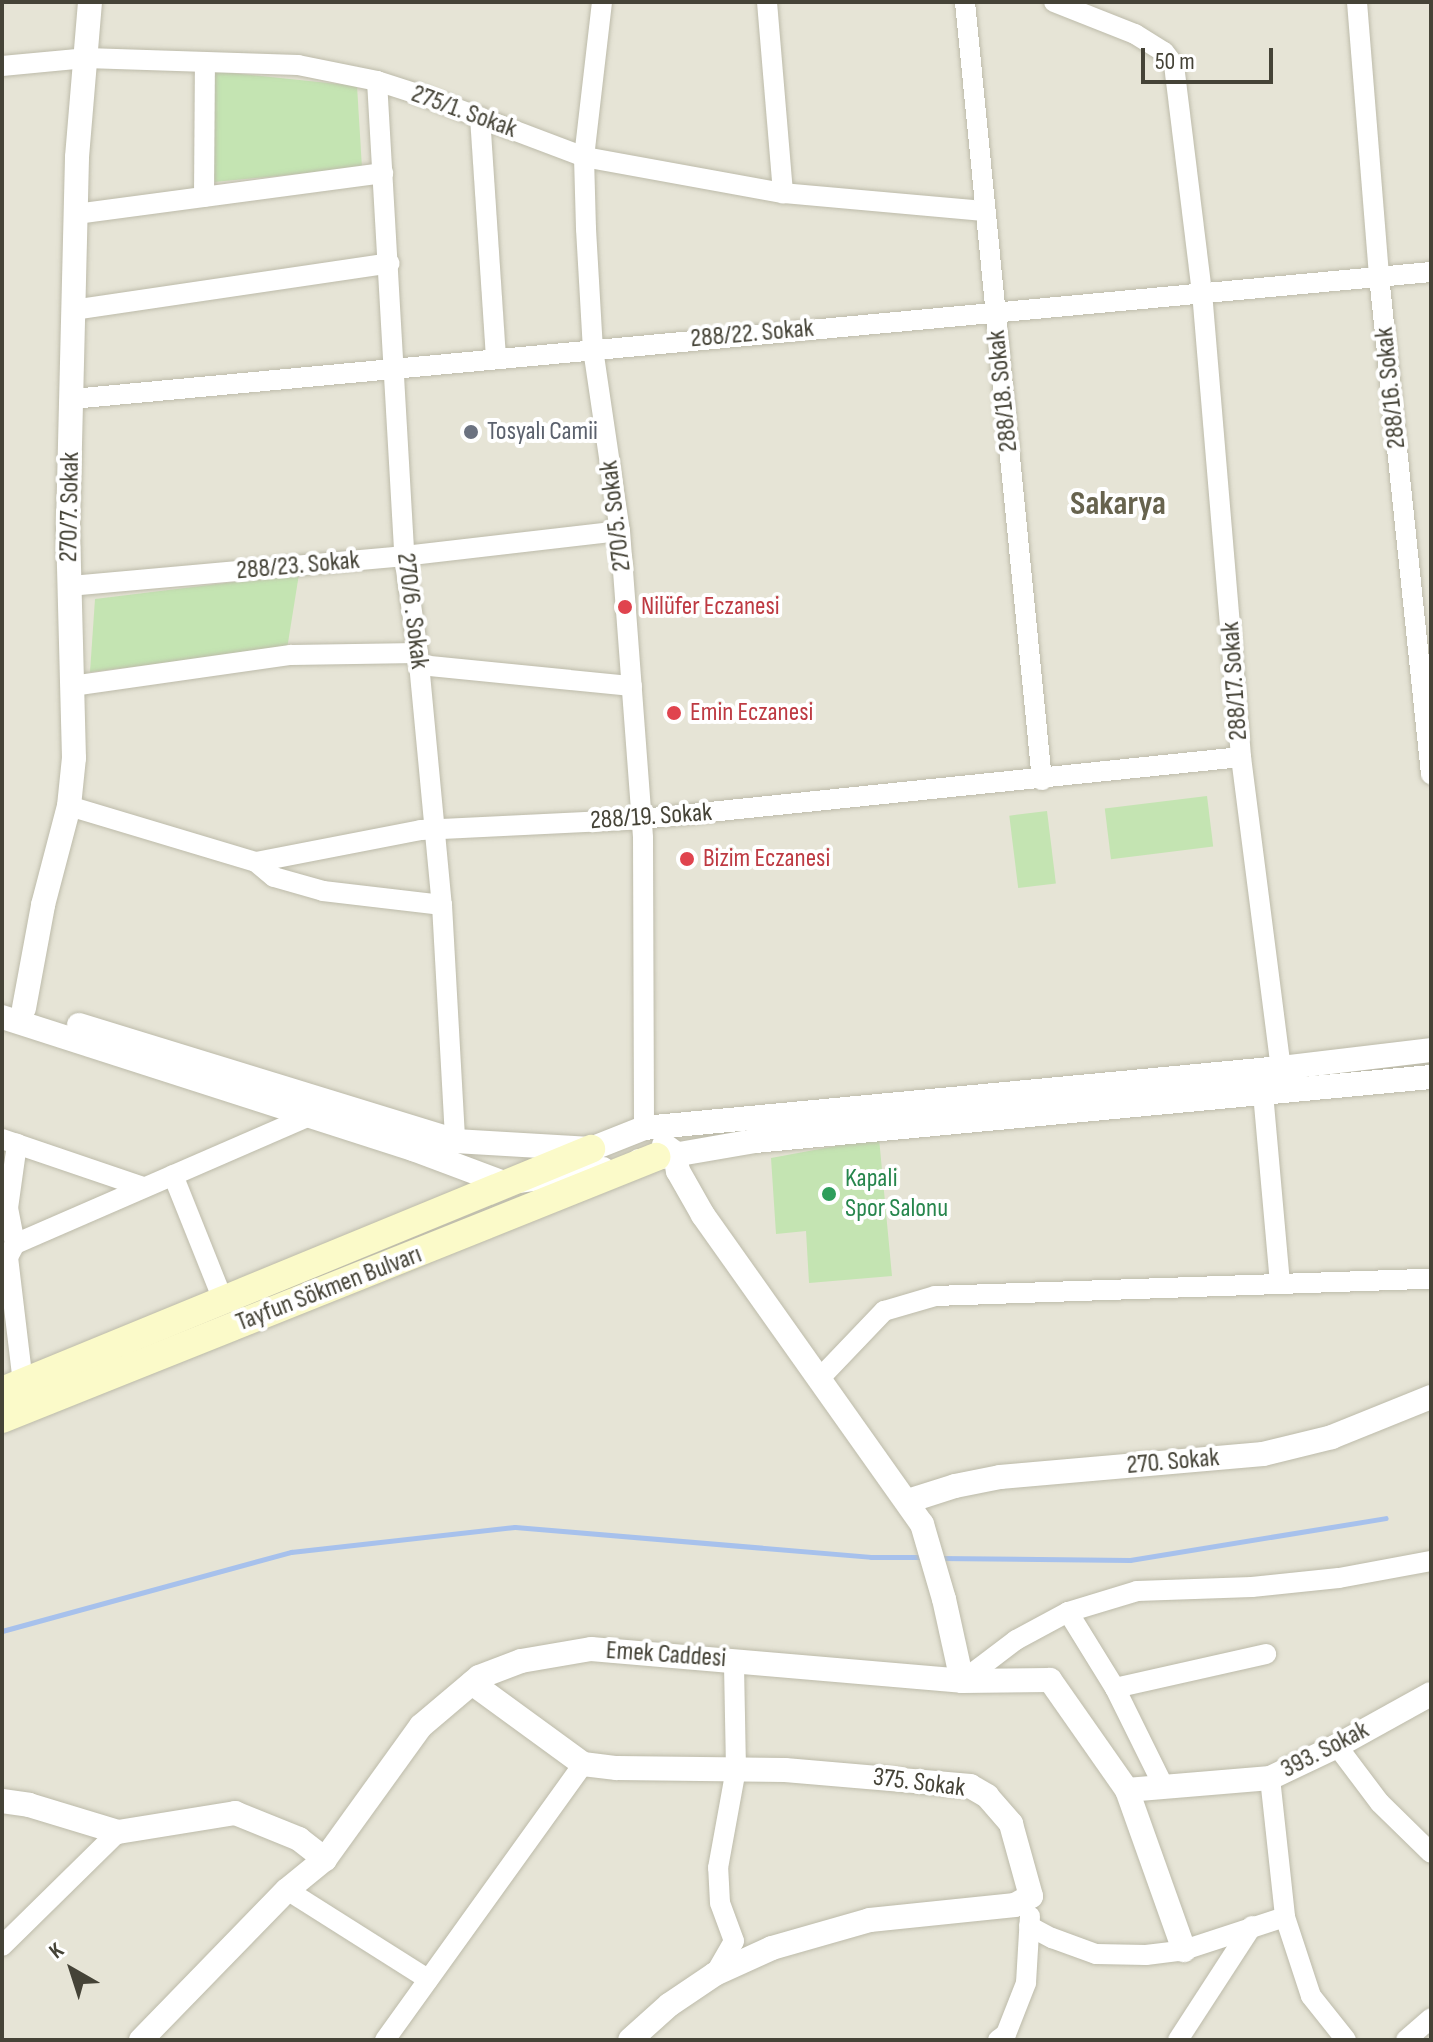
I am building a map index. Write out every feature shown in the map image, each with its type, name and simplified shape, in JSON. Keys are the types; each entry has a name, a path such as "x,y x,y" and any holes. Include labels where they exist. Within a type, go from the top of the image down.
{"main road":[{"name":"Tayfun Sökmen Bulvarı","path":"12,1387 591,1149"},
{"name":"Tayfun Sökmen Bulvarı","path":"2,1419 665,1155"}],"street":[{"name":"270/7. Sokak","path":"9,1008 43,905 69,806 74,758 68,526 76,214 90,2"},
{"name":"270/5. Sokak","path":"602,2 584,157 593,349 620,531 642,819 644,1128"},
{"path":"767,2 783,193"},
{"name":"288/18. Sokak","path":"965,2 1042,780"},
{"name":"288/17. Sokak","path":"1054,2 1135,34 1164,52 1174,65 1202,292 1241,757 1281,1068"},
{"name":"288/16. Sokak","path":"1357,2 1379,276 1431,774"},
{"name":"275/1. Sokak","path":"2,66 86,58 298,65 377,81 584,157 783,193 985,211"},
{"path":"204,197 205,62"},
{"name":"270/6 . Sokak","path":"377,81 390,263 392,369 404,556 419,659 442,905 455,1141"},
{"path":"480,117 496,358"},
{"path":"76,214 383,173"},
{"path":"73,310 390,263"},
{"name":"288/22. Sokak","path":"72,399 1431,272"},
{"name":"288/23. Sokak","path":"70,586 404,556 620,531"},
{"path":"72,686 291,655 419,659 632,686"},
{"name":"288/19. Sokak","path":"69,806 256,862 433,830 642,819 1241,757"},
{"path":"256,862 274,877 323,891 442,905"},
{"path":"9,1008 455,1141 591,1149 644,1128 1281,1068 1431,1050"},
{"path":"9,1008 504,1183 574,1175 665,1155 755,1141 1431,1077"},
{"path":"1263,1093 1280,1282"},
{"path":"12,1387 8,1257 15,1244 309,1116"},
{"path":"644,1128 678,1171 703,1215 922,1524 944,1599 962,1681 1016,1640 1068,1612 1137,1591 1310,1581 1431,1561"},
{"path":"15,1244 8,1208 9,1142 143,1187"},
{"path":"173,1175 223,1300"},
{"path":"820,1378 884,1311 935,1296 1431,1279"},
{"name":"270. Sokak","path":"908,1501 955,1486 1000,1477 1263,1454 1332,1437 1431,1397"},
{"path":"1068,1612 1115,1688 1164,1787"},
{"name":"Emek Caddesi","path":"141,2040 287,1890 325,1859 421,1726 472,1683 521,1661 591,1649 962,1681 1050,1680 1127,1790 1184,1950"},
{"path":"1115,1688 1266,1654"},
{"path":"715,1974 734,1941 720,1903 718,1868 736,1769 734,1660"},
{"path":"385,2040 583,1764 472,1683"},
{"name":"393. Sokak","path":"1127,1790 1270,1778 1337,1746 1431,1694"},
{"path":"1337,1746 1380,1803 1431,1853"},
{"name":"375. Sokak","path":"583,1764 785,1770 970,1786 987,1796 1011,1824 1031,1896"},
{"path":"1270,1778 1285,1917 1311,1996 1346,2040"},
{"path":"2,1801 29,1805 118,1832 235,1813 299,1839 325,1859"},
{"path":"2,1946 118,1832"},
{"path":"287,1890 428,1979"},
{"path":"998,2040 1006,2034 1026,1983 1031,1896"},
{"path":"630,2040 669,2005 715,1974 772,1948 870,1920 1015,1905 1031,1896"},
{"path":"1029,1926 1096,1954 1146,1955 1184,1950 1285,1917"},
{"path":"1178,2040 1252,1926"},
{"path":"1406,2040 1431,2018"}],"shaded area":[{"path":"2,2 1431,2 1431,2040 2,2040"}],"green space":[{"path":"212,71 357,86 362,168 214,182"},
{"path":"299,574 287,649 90,672 95,599"},
{"path":"1207,796 1213,847 1111,859 1105,809"},
{"path":"1047,811 1056,883 1018,888 1009,816"},
{"name":"Kapali Spor Salonu","path":"879,1138 892,1276 809,1283 806,1231 776,1234 771,1158"}],"waterway":[{"path":"938,1558 1130,1560 1386,1518"},
{"path":"2,1631 291,1552 515,1527 871,1557 924,1557"}],"place":[{"name":"Tosyalı Camii","path":"471,432"},
{"name":"Nilüfer Eczanesi","path":"625,607"},
{"name":"Emin Eczanesi","path":"674,713"},
{"name":"Bizim Eczanesi","path":"687,859"},
{"name":"Kapali Spor Salonu","path":"829,1194"}],"district":[{"name":"Sakarya","path":"1118,504"}]}
